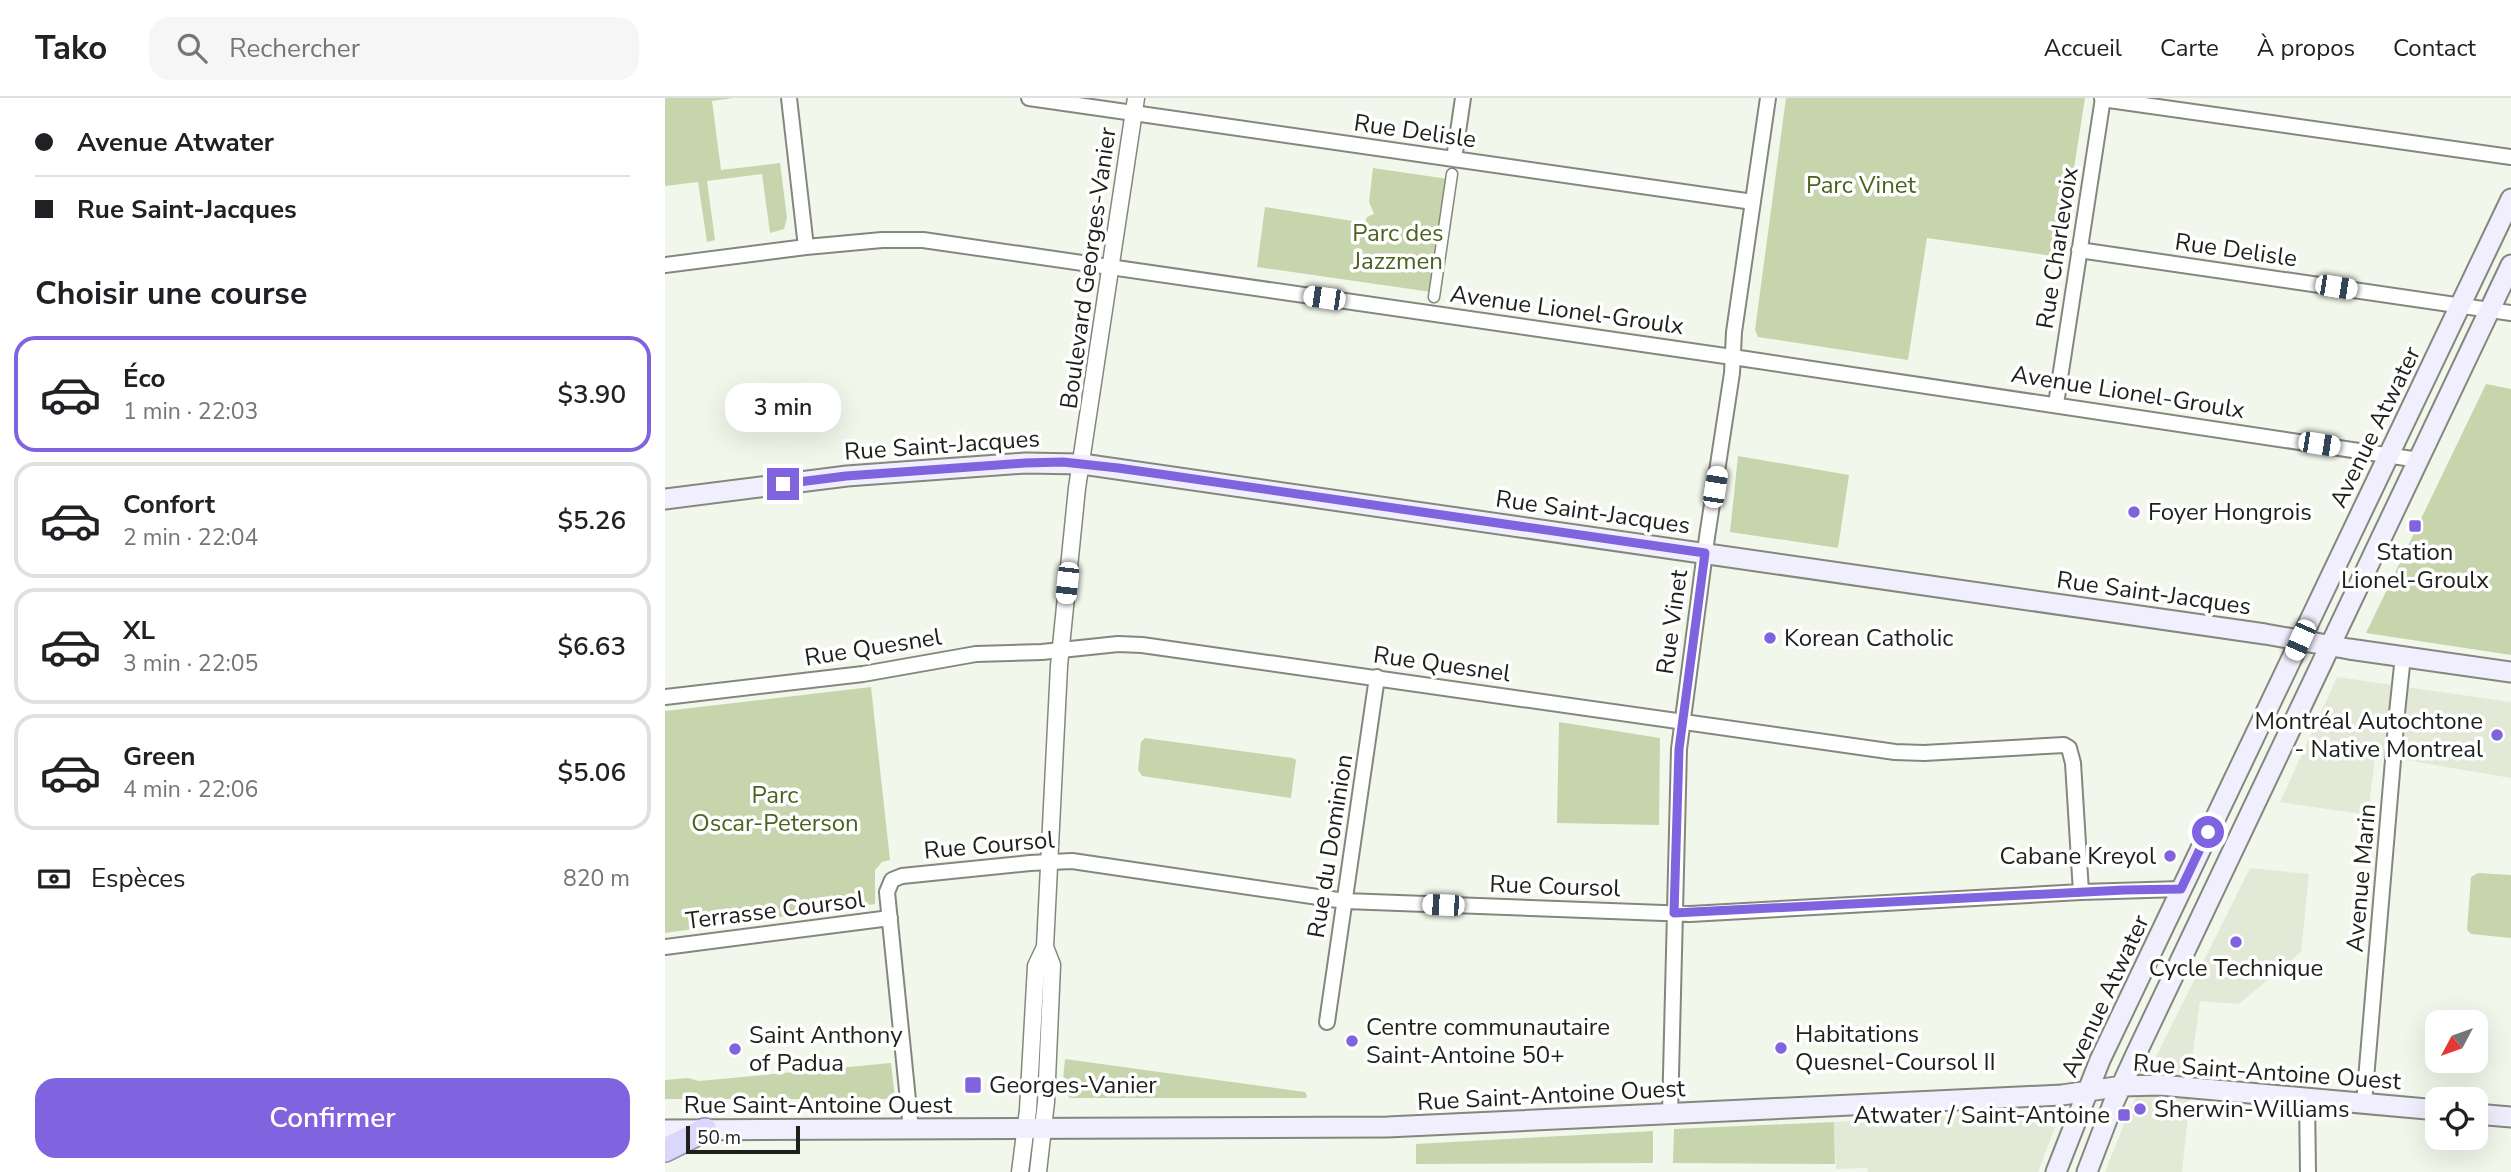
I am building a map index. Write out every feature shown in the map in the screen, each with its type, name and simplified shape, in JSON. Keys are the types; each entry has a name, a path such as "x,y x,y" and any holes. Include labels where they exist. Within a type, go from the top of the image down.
{"highway":[{"path":"665,1150 705,1130"}],"main road":[{"name":"Avenue Atwater","path":"2056,1172 2088,1091 2181,889 2511,199"},
{"path":"2087,1172 2122,1086 2511,265"},
{"name":"Rue Saint-Jacques","path":"665,499 846,476 1025,463 1081,464 2511,672"},
{"name":"Rue Saint-Antoine Ouest","path":"665,1129 1365,1128 2048,1095 2122,1086 2160,1085 2425,1109"},
{"path":"2488,1115 2511,1117"}],"street":[{"path":"789,98 806,247"},
{"name":"Rue Delisle","path":"1029,98 1134,106 1454,159 1753,202"},
{"path":"1454,159 1463,98"},
{"name":"Rue Vinet","path":"1670,1115 1679,749 1768,98"},
{"path":"2102,98 2511,157"},
{"name":"Rue Charlevoix","path":"2056,404 2102,98"},
{"name":"Boulevard Georges-Vanier","path":"1035,1129 1052,965 1045,947 1061,650 1081,464 1134,106"},
{"path":"1434,297 1452,174"},
{"name":"Avenue Lionel-Groulx","path":"665,265 806,247 912,239 2056,404 2419,460"},
{"name":"Rue Delisle","path":"2078,250 2511,313"},
{"name":"Rue Quesnel","path":"665,696 863,674 976,654 1118,644 1377,677 1904,753 2066,746 2071,752 2073,763 2081,892"},
{"name":"Avenue Marin","path":"2364,1103 2403,656"},
{"name":"Rue du Dominion","path":"1327,1022 1377,677"},
{"name":"Rue Coursol","path":"890,918 887,888 899,877 1072,861 1345,901 1674,913 2181,889"},
{"path":"890,918 911,1130"},
{"name":"Terrasse Coursol","path":"665,947 890,918"},
{"path":"2307,1099 2308,1172"},
{"path":"1020,1172 1035,1129"},
{"path":"1035,1129 1038,1172"}],"shaded area":[{"path":"2337,677 2511,702 2511,778 2375,757 2368,815 2280,802"},
{"path":"2250,868 2309,874 2301,952 2239,1004 2200,1001 2182,1172 2105,1172 2130,1109"},
{"path":"2053,1112 2059,1117 2038,1172 1868,1172 1867,1168 1836,1169 1834,1122"}],"green space":[{"path":"665,98 733,98 712,101 721,170 780,163 787,218 784,229 770,233 762,174 707,181 715,240 707,242 698,182 665,186"},
{"name":"Parc Vinet","path":"1786,98 2085,98 2060,257 1927,238 1908,360 1758,337 1755,330"},
{"name":"Parc des Jazzmen","path":"1373,168 1448,179 1431,292 1257,267 1265,207 1365,223 1367,217 1374,214 1369,202"},
{"path":"2486,384 2511,389 2511,655 2366,633"},
{"path":"1738,456 1849,475 1838,548 1730,532"},
{"name":"Parc Oscar-Peterson","path":"871,687 890,860 882,862 875,870 875,904 665,933 665,711"},
{"path":"1559,722 1660,738 1659,825 1557,823"},
{"path":"1145,738 1293,758 1296,760 1291,798 1142,776 1138,770 1141,742"},
{"path":"2478,873 2511,875 2511,938 2471,934 2467,930 2471,877"},
{"path":"1065,1059 1305,1092 1307,1096 1070,1098 1064,1085"},
{"path":"891,1063 895,1097 893,1099 665,1099 665,1080 688,1078 699,1081"},
{"path":"1834,1122 1835,1164 1673,1163 1674,1129"},
{"path":"1653,1131 1653,1163 1416,1164 1416,1144"}],"place":[{"name":"Foyer Hongrois","path":"2134,512"},
{"name":"Station Lionel-Groulx","path":"2415,526"},
{"name":"Korean Catholic","path":"1770,638"},
{"name":"Montréal Autochtone - Native Montreal","path":"2497,735"},
{"name":"Cabane Kreyol","path":"2170,856"},
{"name":"Cycle Technique","path":"2236,942"},
{"name":"Centre communautaire Saint-Antoine 50+","path":"1352,1041"},
{"name":"Habitations Quesnel-Coursol II","path":"1781,1048"},
{"name":"Saint Anthony of Padua","path":"735,1049"},
{"name":"Georges-Vanier","path":"973,1085"},
{"name":"Sherwin-Williams","path":"2140,1109"},
{"name":"Atwater / Saint-Antoine","path":"2124,1115"}],"route":[{"path":"783,484 846,476 1063,462 1100,465 1705,553 1679,749 1674,913 2181,889 2208,832"}]}
